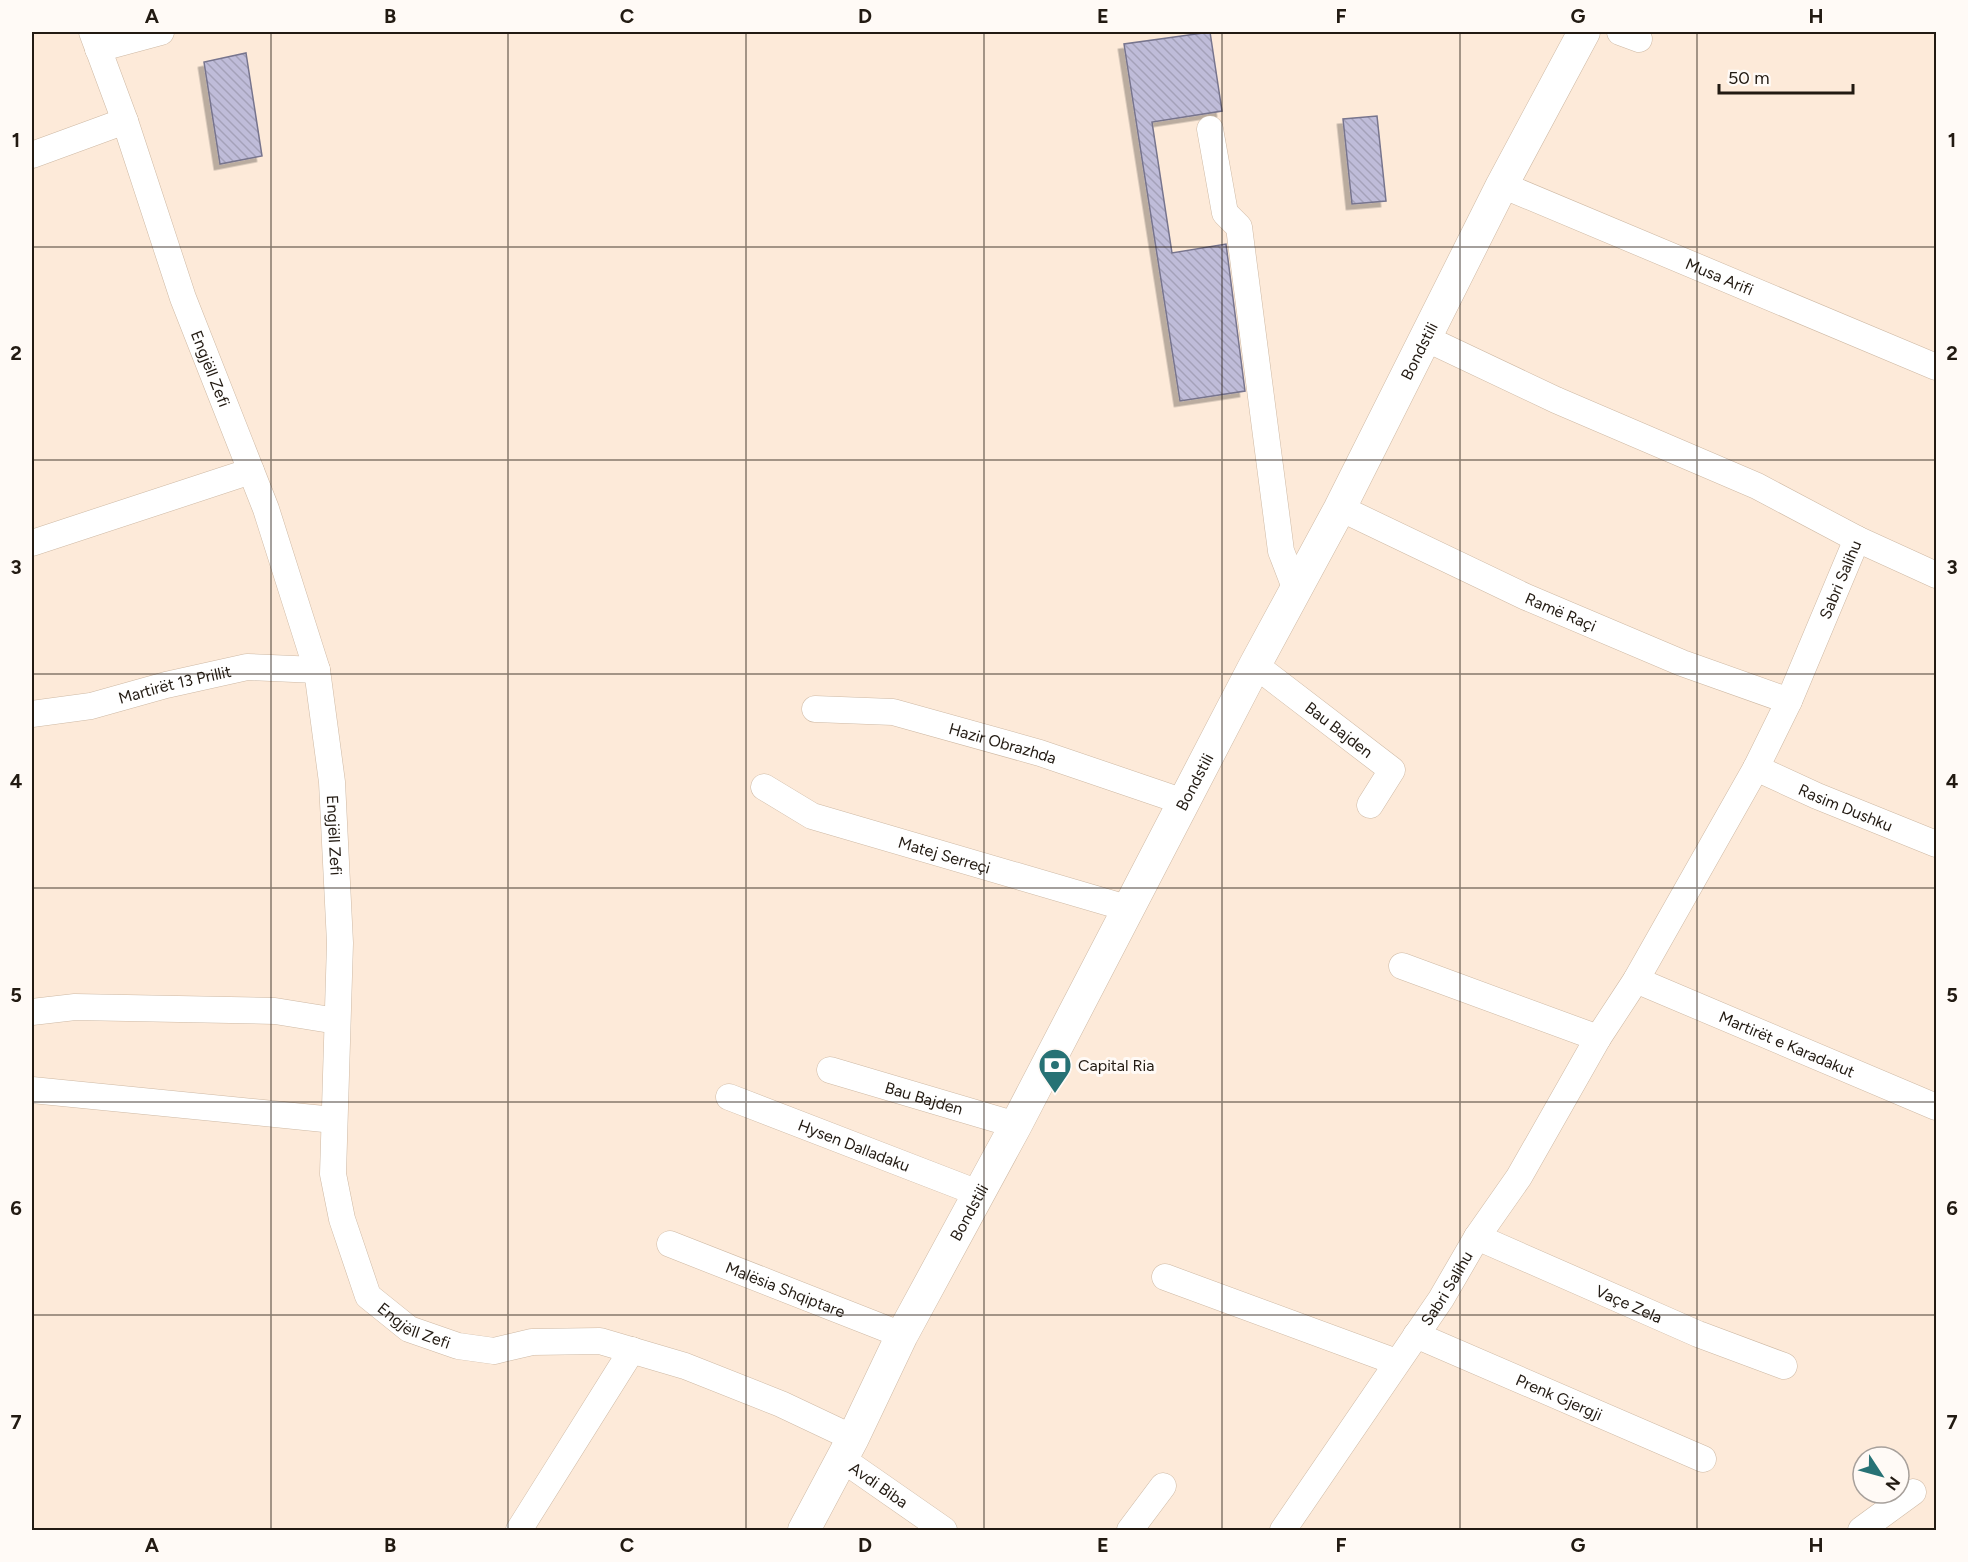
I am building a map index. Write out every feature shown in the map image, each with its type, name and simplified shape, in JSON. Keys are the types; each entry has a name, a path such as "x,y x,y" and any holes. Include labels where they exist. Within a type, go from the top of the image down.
{"main road":[{"name":"Bondstili","path":"804,1530 847,1449 902,1335 1016,1125 1255,665 1340,508 1502,185 1584,32"}],"street":[{"path":"95,40 161,32"},
{"name":"Engjëll Zefi","path":"95,40 125,121 183,298 266,509 317,670 332,782 340,943 333,1174 342,1219 368,1296 409,1329 458,1346 494,1351 532,1342 600,1341 685,1366 781,1404 847,1449"},
{"path":"32,155 125,121"},
{"path":"1210,129 1225,213 1239,227 1281,551 1296,590"},
{"name":"Musa Arifi","path":"1502,185 1936,367"},
{"name":"Sabri Salihu","path":"1282,1530 1416,1335 1477,1237 1519,1177 1598,1038 1636,980 1736,797 1755,768 1789,701 1857,539 1756,486 1556,400 1425,338"},
{"path":"32,543 251,471"},
{"name":"Ramë Raçi","path":"1340,508 1526,597 1682,663 1789,701"},
{"path":"1857,539 1936,575"},
{"name":"Bau Bajden","path":"1255,665 1392,770 1370,805"},
{"name":"Martirët 13 Prillit","path":"32,714 91,706 247,667 317,670"},
{"name":"Hazir Obrazhda","path":"815,709 893,712 1040,753 1184,802"},
{"name":"Rasim Dushku","path":"1755,768 1817,796 1936,844"},
{"name":"Matej Serreçi","path":"764,787 812,816 1130,909"},
{"path":"1402,966 1598,1038"},
{"name":"Martirët e Karadakut","path":"1636,980 1936,1107"},
{"path":"32,1012 75,1006 275,1011 337,1021"},
{"name":"Bau Bajden","path":"830,1070 1016,1125"},
{"path":"32,1090 334,1120"},
{"name":"Hysen Dalladaku","path":"729,1097 978,1193"},
{"name":"Vaçe Zela","path":"1477,1237 1698,1334 1784,1366"},
{"name":"Malësia Shqiptare","path":"670,1244 902,1335"},
{"path":"1165,1277 1396,1362"},
{"name":"Prenk Gjergji","path":"1416,1335 1703,1459"},
{"path":"519,1530 632,1350"},
{"name":"Avdi Biba","path":"847,1449 944,1530"},
{"path":"1130,1530 1163,1486"},
{"path":"1861,1530 1913,1492"}],"building":[{"path":"1210,32 1222,111 1152,122 1172,253 1226,244 1245,391 1180,401 1124,44"},
{"path":"246,53 262,156 220,164 204,62"},
{"path":"1377,116 1386,201 1352,204 1343,119"}],"place":[{"name":"Capital Ria","path":"1055,1094"}]}
